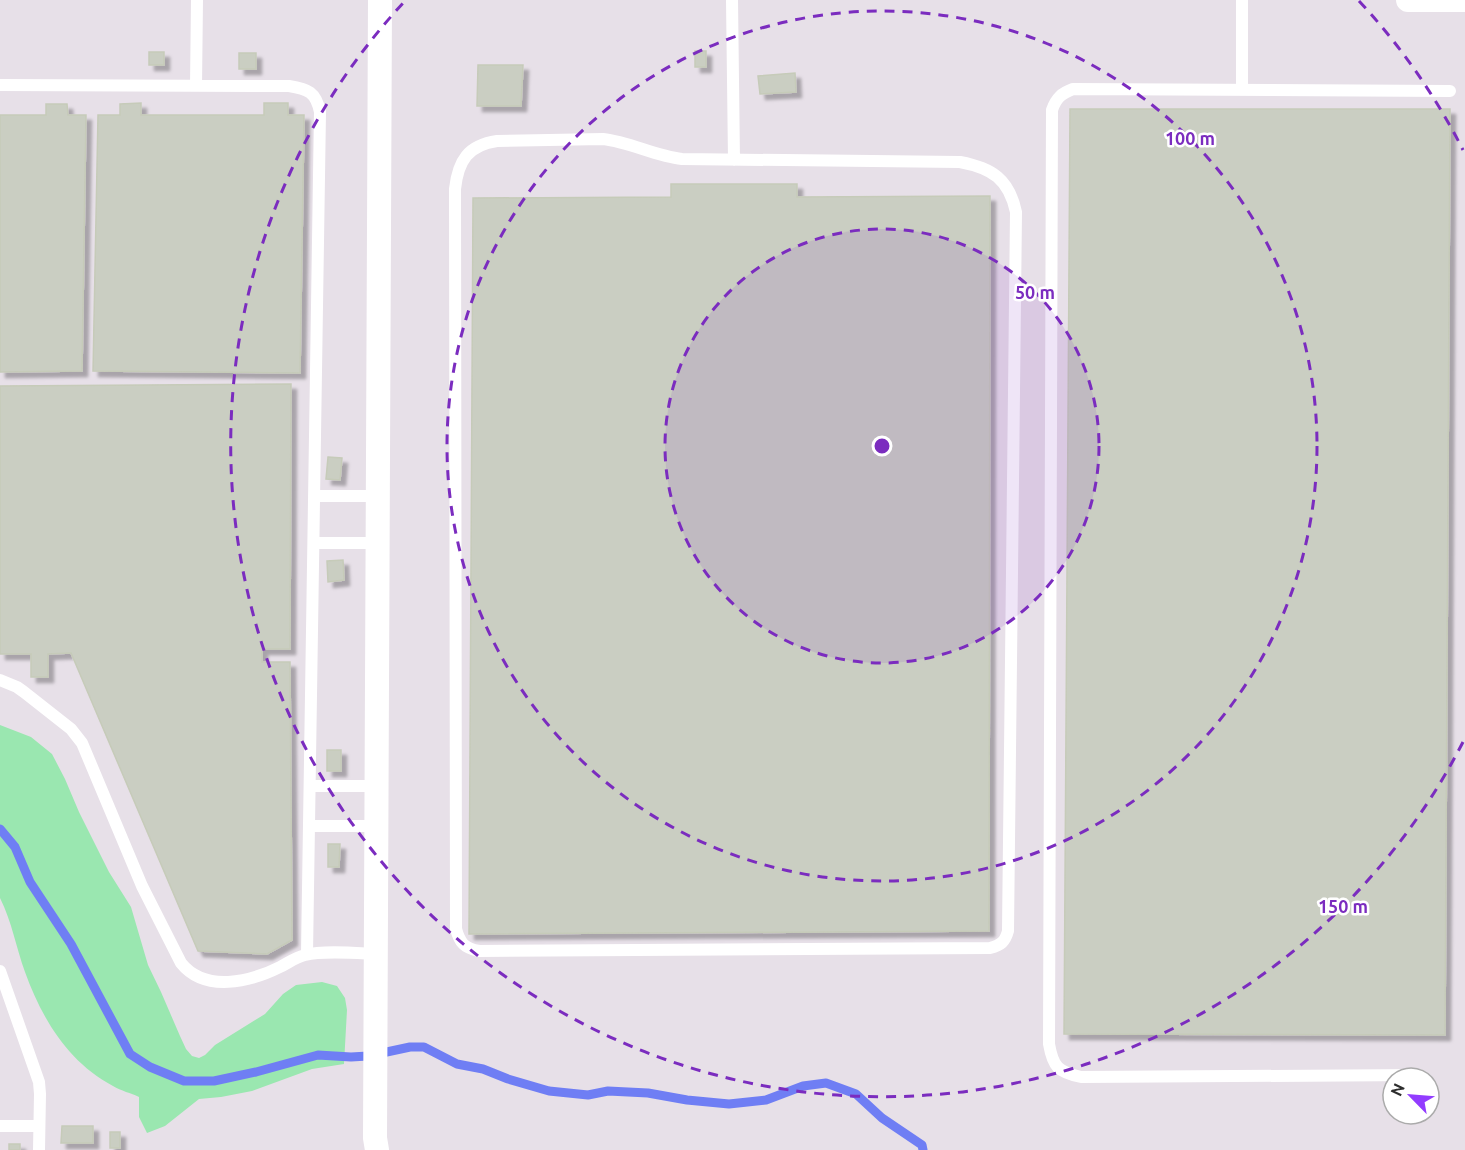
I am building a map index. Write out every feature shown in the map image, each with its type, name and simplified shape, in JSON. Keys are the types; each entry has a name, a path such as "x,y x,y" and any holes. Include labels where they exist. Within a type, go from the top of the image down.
{"street":[{"path":"377,1150 375,1093 380,0"},
{"path":"1408,0 1465,0"}],"lane":[{"path":"196,86 197,0"},
{"path":"732,0 734,160"},
{"path":"1242,0 1242,90"},
{"path":"0,85 297,88 312,93 319,104 307,954"},
{"path":"1381,1075 1081,1077 1067,1074 1058,1068 1052,1058 1049,1044 1049,1008 1052,110 1058,97 1073,89 1450,91"},
{"path":"603,139 668,158 734,160 960,162 974,164 987,170 999,178 1013,197 1016,212 1016,236 1008,931 1006,940 999,946 990,948 491,951 470,949 463,945 456,929 454,189 460,166 474,148 497,141 603,139"},
{"path":"314,496 378,496"},
{"path":"314,543 378,543"},
{"path":"0,680 24,692 71,729 82,743 142,886 184,968 206,980 228,982 263,975 307,954 376,954"},
{"path":"310,786 376,786"},
{"path":"309,826 376,826"},
{"path":"0,971 39,1082 39,1150"},
{"path":"0,1126 39,1126"}],"shaded area":[{"path":"0,0 1465,0 1465,1150 0,1150"}],"green space":[{"path":"0,725 31,737 52,754 109,872 131,907 148,965 186,1049 192,1056 199,1058 205,1055 215,1045 265,1014 283,994 296,985 322,982 337,986 345,998 347,1010 344,1064 312,1069 252,1091 199,1099 165,1126 147,1133 139,1117 139,1097 116,1088 97,1076 70,1052 48,1022 25,972 0,898"}],"building":[{"path":"695,51 706,51 706,67 695,67"},
{"path":"149,52 164,52 164,65 149,65"},
{"path":"239,53 256,53 256,69 239,69"},
{"path":"478,65 523,65 521,106 477,106"},
{"path":"795,73 796,92 760,94 758,76"},
{"path":"141,103 141,115 264,115 264,103 288,103 288,115 304,115 300,373 93,371 98,115 120,115 120,104"},
{"path":"46,104 67,104 68,115 86,115 82,371 0,372 0,115 46,115"},
{"path":"1070,109 1450,109 1445,1035 1064,1034"},
{"path":"671,184 797,184 797,197 990,196 989,931 469,934 473,198 671,197"},
{"path":"291,384 290,649 262,649 262,662 290,662 292,940 267,954 198,951 71,653 48,654 48,677 31,677 31,654 0,654 0,386"},
{"path":"328,457 342,458 340,480 326,479"},
{"path":"343,560 344,580 328,582 327,561"},
{"path":"327,750 341,750 341,771 327,771"},
{"path":"328,844 340,844 339,867 328,867"},
{"path":"62,1126 93,1126 93,1143 61,1143"},
{"path":"110,1132 120,1132 120,1148 110,1148"},
{"path":"9,1144 20,1144 20,1150 9,1150"}],"waterway":[{"path":"0,829 15,847 30,882 71,944 130,1054 150,1067 184,1081 214,1081 318,1055 368,1056 410,1047 424,1047 457,1064 483,1069 508,1079 549,1091 588,1095 608,1091 648,1093 729,1104 766,1100 803,1086 826,1083 856,1094 882,1118 922,1145 923,1150"}]}
